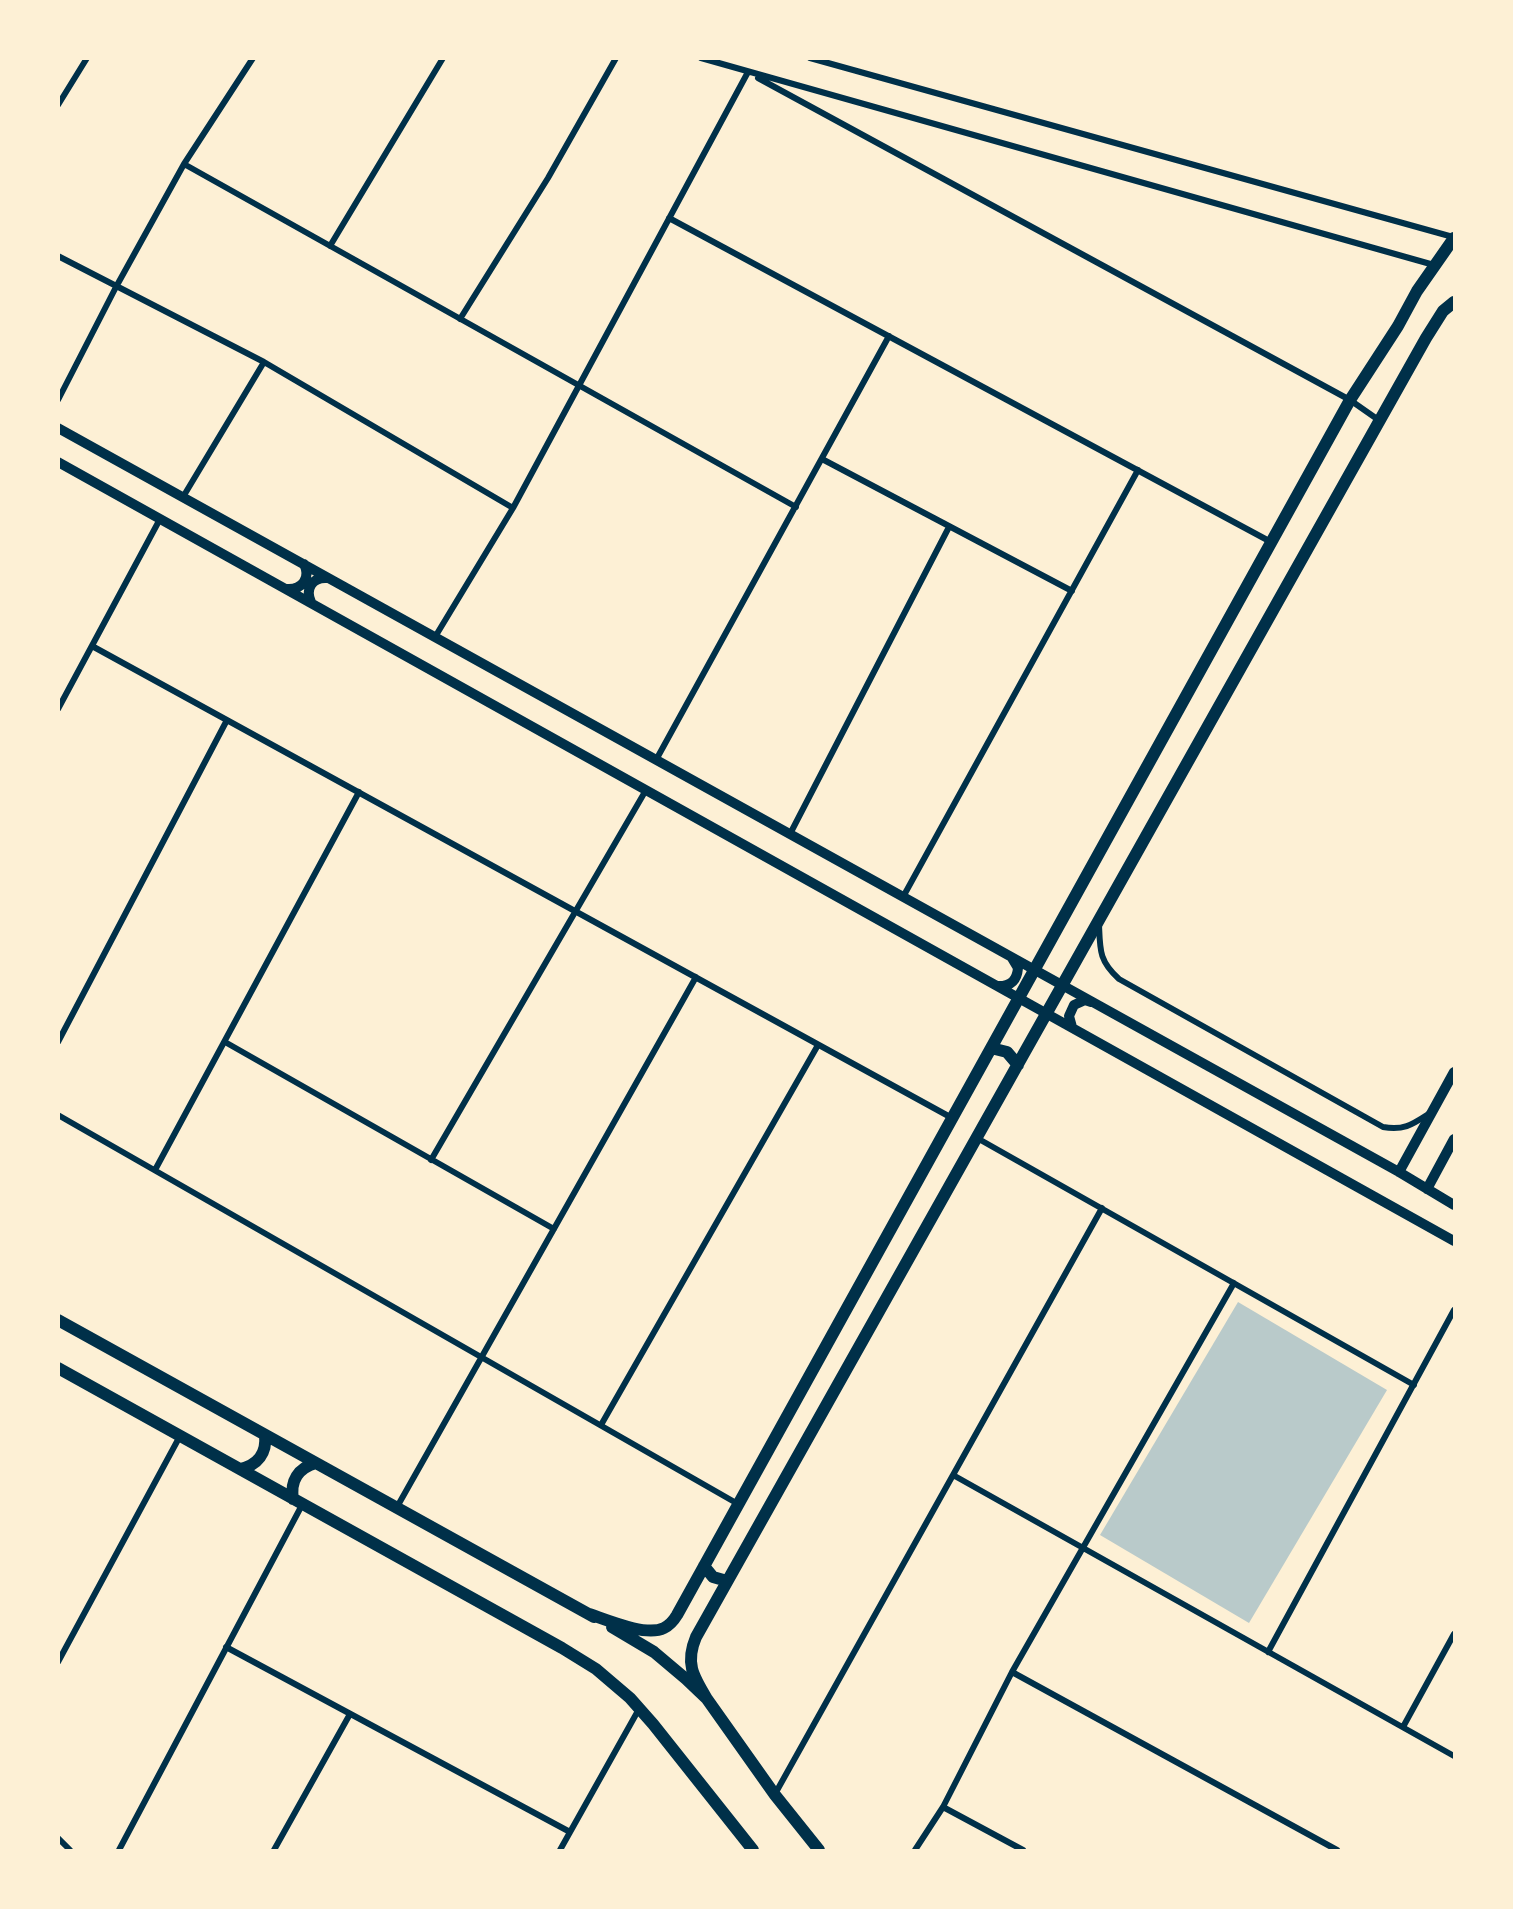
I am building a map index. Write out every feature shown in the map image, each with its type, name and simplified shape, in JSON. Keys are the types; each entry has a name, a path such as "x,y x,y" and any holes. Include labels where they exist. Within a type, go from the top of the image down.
{"main road":[{"path":"589,1614 634,1628 656,1630 668,1626 677,1614 1350,400 1454,237"},
{"path":"819,1851 775,1795 707,1699 693,1674 690,1656 692,1647 1426,338 1443,310 1455,302"},
{"path":"991,1048 1007,1052 1018,1065"},
{"path":"58,1320 589,1614 654,1653 686,1678 707,1699"},
{"path":"58,1368 571,1654 614,1683 639,1708 753,1851"},
{"path":"240,1469 255,1464 260,1458 264,1450 265,1435"},
{"path":"298,1502 293,1483 309,1465 316,1463"},
{"path":"704,1566 713,1577 727,1581"}],"street":[{"path":"58,105 87,58"},
{"path":"58,400 116,287 184,164 253,58"},
{"path":"330,246 443,58"},
{"path":"460,319 548,178 616,58"},
{"path":"701,58 1434,265"},
{"path":"810,58 1454,237"},
{"path":"435,637 513,508 748,72"},
{"path":"748,72 1350,400 1380,421"},
{"path":"184,164 796,507"},
{"path":"669,218 1271,542"},
{"path":"58,256 264,362 513,508"},
{"path":"656,760 888,336"},
{"path":"183,498 264,362"},
{"path":"58,429 1455,1204"},
{"path":"822,459 1072,591"},
{"path":"58,462 1455,1241"},
{"path":"903,897 1138,470"},
{"path":"58,709 160,519"},
{"path":"790,834 949,527"},
{"path":"286,589 297,588 305,580 307,575 304,564"},
{"path":"311,602 309,587 317,579 328,578"},
{"path":"92,646 952,1118"},
{"path":"58,1042 227,720"},
{"path":"431,1160 646,790"},
{"path":"155,1170 359,792"},
{"path":"1099,919 1101,956 1107,968 1119,979 1383,1127 1397,1130 1415,1123 1433,1110"},
{"path":"999,986 1011,984 1018,974 1016,962 1011,957"},
{"path":"397,1508 696,978"},
{"path":"1072,1027 1069,1016 1074,1005 1085,1000 1092,1002"},
{"path":"225,1042 554,1229"},
{"path":"602,1425 818,1045"},
{"path":"1399,1172 1455,1072"},
{"path":"58,1115 738,1504"},
{"path":"976,1138 1414,1385"},
{"path":"1427,1190 1455,1140"},
{"path":"775,1795 1102,1208"},
{"path":"915,1851 943,1807 1012,1672 1234,1283"},
{"path":"1268,1652 1455,1310"},
{"path":"58,1662 180,1435"},
{"path":"953,1475 1455,1756"},
{"path":"119,1851 226,1647 298,1502"},
{"path":"1402,1727 1455,1634"},
{"path":"226,1647 570,1832"},
{"path":"1012,1672 1337,1851"},
{"path":"560,1851 639,1708"},
{"path":"274,1851 350,1714"},
{"path":"943,1807 1023,1851"},
{"path":"58,1838 70,1851"}],"shaded area":[{"path":"1238,1302 1387,1390 1249,1623 1100,1535"}]}
